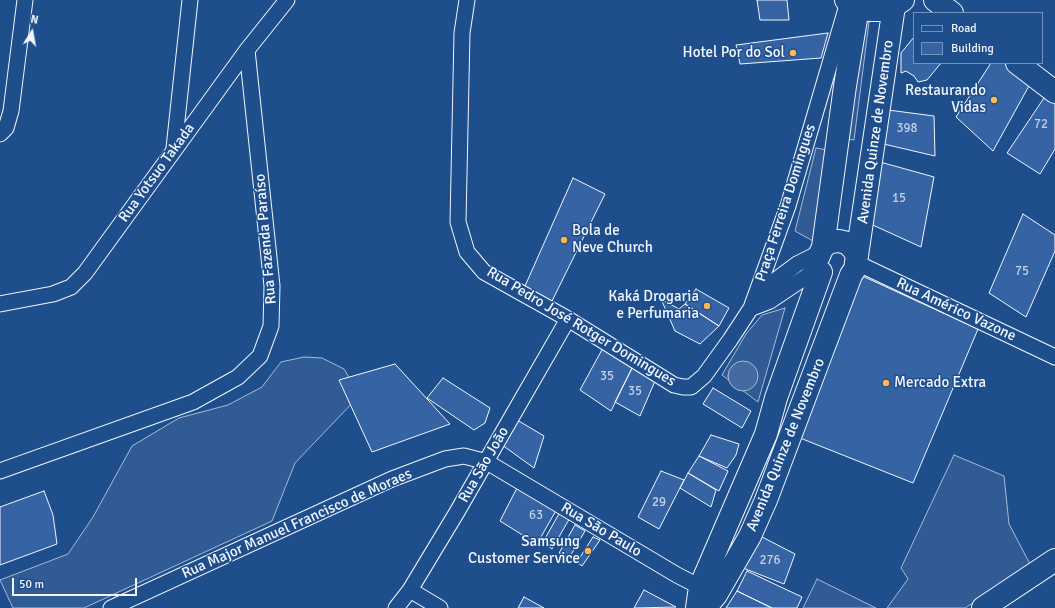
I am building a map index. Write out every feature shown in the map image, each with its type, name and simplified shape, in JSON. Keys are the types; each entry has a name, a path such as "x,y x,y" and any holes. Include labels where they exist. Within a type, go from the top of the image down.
{"main road":[{"path":"935,0 951,12"},
{"path":"851,3 870,10 882,10 898,3"},
{"name":"Avenida Quinze de Novembro","path":"821,260 844,86 851,3"},
{"name":"Avenida Quinze de Novembro","path":"704,600 750,536 766,500 855,265 898,3"},
{"path":"1018,64 1055,92"},
{"name":"Avenida Quinze de Novembro","path":"704,600 766,434 776,398 821,260 830,242 839,241 847,243 854,249 855,265"},
{"path":"821,260 826,276 839,280 855,265"},
{"path":"983,608 1055,560"}],"street":[{"path":"0,134 6,128 11,111 25,0"},
{"path":"174,149 190,0"},
{"name":"Rua Yotsuo Takada","path":"0,304 53,294 71,286 85,273 247,50 287,0"},
{"name":"Rua Pedro José Rotger Domingues","path":"467,0 462,33 458,222 467,252 484,272 568,319 674,385 691,387"},
{"name":"Praça Ferreira Domingues","path":"691,387 704,376 751,308 788,206 851,3"},
{"name":"Rua Fazenda Paraíso","path":"0,471 193,402 238,377 260,356 271,326 272,286 247,50"},
{"path":"751,308 777,279 797,264 821,260"},
{"name":"Rua Américo Vazone","path":"855,265 1055,356"},
{"name":"Rua São João","path":"396,608 410,590 487,462 568,319"},
{"name":"Rua Major Manuel Francisco de Moraes","path":"111,608 392,479 444,459 464,456 487,462"},
{"name":"Rua São Paulo","path":"487,462 677,575 704,600"},
{"path":"410,590 440,608"}],"shaded area":[{"path":"864,21 869,22 854,140 847,139"},
{"path":"816,148 827,150 813,241 795,231"},
{"path":"785,308 758,402 722,375 746,334 762,315"},
{"path":"304,357 322,358 344,369 360,395 295,463 272,521 84,608 13,608 0,580 68,554 93,517 132,446 179,418 228,405 262,387 281,362"},
{"path":"743,361 754,365 758,376 754,387 743,391 732,387 728,376 732,365"},
{"path":"954,455 1004,476 1009,524 1031,566 965,608 887,608 908,579 901,568"},
{"path":"817,579 876,608 803,608"}],"building":[{"path":"757,0 787,0 789,20 760,20"},
{"path":"828,33 821,58 740,64 736,45"},
{"path":"913,38 913,64 940,64 927,80 918,82 914,76 906,71 901,73 901,53"},
{"name":"Restaurando Vidas","path":"990,64 1005,64 1030,84 993,151 956,117"},
{"path":"1046,95 1055,100 1055,149 1040,174 1007,153"},
{"path":"888,110 934,116 935,156 875,142"},
{"path":"873,160 934,177 921,247 864,221"},
{"name":"Bola de Neve Church","path":"573,178 605,194 551,303 525,286"},
{"path":"1023,214 1055,235 1055,251 1026,317 989,293"},
{"name":"Mercado Extra","path":"858,274 978,329 913,483 795,436"},
{"name":"Kaká Drogaria e Perfumaria","path":"696,289 729,308 719,326 685,304"},
{"path":"661,299 679,309 685,304 719,326 700,344 675,331"},
{"path":"604,346 634,364 611,411 580,390"},
{"path":"395,364 450,424 372,452 339,380"},
{"path":"634,364 655,381 640,416 615,402"},
{"path":"443,378 490,408 485,423 474,430 427,398"},
{"path":"713,388 751,411 742,428 703,404"},
{"path":"512,417 544,436 534,468 498,442"},
{"path":"711,435 739,444 736,455 727,468 699,456"},
{"path":"699,456 728,471 719,491 688,473"},
{"path":"661,471 684,480 659,529 638,517"},
{"path":"688,473 716,490 711,507 680,488"},
{"path":"519,484 558,507 537,544 500,521"},
{"path":"44,491 53,515 57,544 0,565 0,507"},
{"path":"560,512 571,516 552,549 543,542"},
{"path":"575,525 585,531 569,558 559,553"},
{"name":"Samsung Customer Service","path":"593,537 600,540 582,566 577,562"},
{"path":"762,537 795,554 784,584 743,568"},
{"path":"747,571 802,597 797,608 772,608 737,591"},
{"path":"644,590 676,607 634,608"},
{"path":"737,591 772,608 726,608"},
{"path":"524,597 544,608 518,608"}],"place":[{"name":"Hotel Por do Sol","path":"793,53"},
{"name":"Restaurando Vidas","path":"994,100"},
{"name":"Bola de Neve Church","path":"564,240"},
{"name":"Kaká Drogaria e Perfumaria","path":"707,306"},
{"name":"Mercado Extra","path":"886,383"},
{"name":"Samsung Customer Service","path":"588,551"}]}
